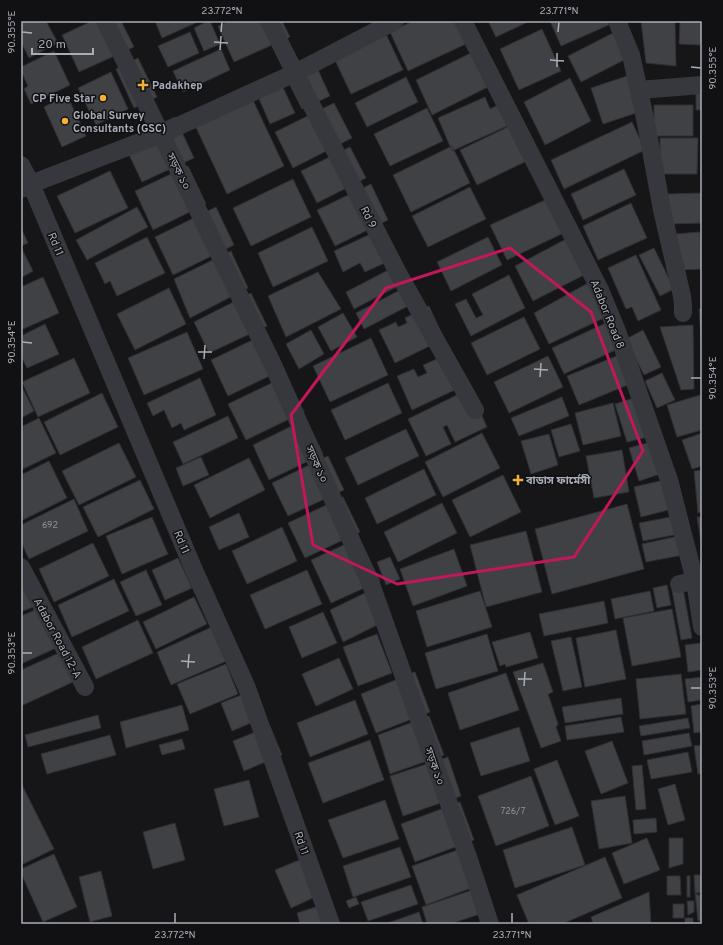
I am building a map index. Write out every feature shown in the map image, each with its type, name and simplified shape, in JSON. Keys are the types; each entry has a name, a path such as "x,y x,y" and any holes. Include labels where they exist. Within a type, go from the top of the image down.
{"street":[{"name":"সড়ক ১০","path":"105,21 273,365 372,587 490,924"},
{"name":"Rd 9","path":"269,21 398,272 475,410"},
{"path":"26,187 161,134 295,73 395,21"},
{"name":"Adabor Road 8","path":"463,21 600,290 617,331 669,480 687,582 702,627"},
{"path":"616,21 631,55 646,123 662,210 682,296 683,313"},
{"path":"639,90 702,85"},
{"name":"Rd 11","path":"21,165 26,187 247,688 331,924"},
{"name":"Adabor Road 12-A","path":"21,568 85,687"}],"highlighted area":[{"path":"510,248 591,312 643,451 574,557 397,584 313,545 291,415 386,288"}],"building":[{"path":"21,21 46,21 58,43 29,58 21,42"},
{"path":"92,21 121,21 134,47 79,72 62,35"},
{"path":"155,21 200,21 162,38"},
{"path":"210,21 220,44 204,51 194,28"},
{"path":"229,21 282,21 290,37 234,62 218,26"},
{"path":"413,21 457,21 468,43 408,71 390,32"},
{"path":"488,21 530,21 496,37"},
{"path":"550,21 610,21 611,24 561,46"},
{"path":"641,21 675,21 676,66 646,63"},
{"path":"680,21 702,21 701,45 679,44"},
{"path":"542,29 561,71 519,90 500,49"},
{"path":"190,32 199,53 168,67 158,46"},
{"path":"615,32 628,58 581,82 568,56"},
{"path":"386,34 403,70 351,94 334,58"},
{"path":"221,49 230,70 183,92 173,71"},
{"path":"54,51 70,85 31,104 24,89 28,86 21,71 21,67"},
{"path":"475,51 492,85 432,115 416,80"},
{"path":"138,58 157,97 134,108 116,69"},
{"path":"314,61 330,96 302,109 285,75"},
{"name":"CP Five Star","path":"111,72 128,109 96,125 78,88"},
{"path":"630,75 642,111 603,124 591,88"},
{"path":"406,77 418,102 367,127 355,103"},
{"path":"570,78 591,121 545,145 524,102"},
{"path":"280,81 295,113 270,124 256,92"},
{"path":"696,91 702,92 702,120 701,110 696,110"},
{"name":"Global Survey Consultants (GSC)","path":"67,95 86,136 62,147 44,107"},
{"path":"251,96 284,166 227,194 194,123"},
{"path":"485,97 490,109 498,105 507,126 452,151 438,118"},
{"path":"334,103 352,138 293,168 275,132"},
{"path":"654,105 693,105 693,136 654,136"},
{"path":"427,108 443,141 390,166 374,134"},
{"path":"175,117 194,158 142,182 123,142"},
{"path":"518,122 535,157 477,185 460,150"},
{"path":"632,122 645,150 564,189 551,160"},
{"path":"660,138 698,138 697,174 660,174"},
{"path":"452,146 470,183 411,212 393,175"},
{"path":"350,147 366,178 317,203 301,171"},
{"path":"188,166 206,204 153,230 135,191"},
{"path":"624,169 636,195 583,220 571,194"},
{"path":"110,171 128,208 75,233 57,196"},
{"path":"293,179 311,217 251,246 233,208"},
{"path":"371,184 388,220 335,246 317,210"},
{"path":"470,187 486,219 428,247 412,216"},
{"path":"701,193 702,223 669,224 668,194"},
{"path":"554,196 570,230 507,260 490,225"},
{"path":"631,203 647,238 598,260 583,226"},
{"path":"137,207 148,227 87,260 76,240"},
{"path":"216,207 234,245 173,275 155,237"},
{"path":"312,227 328,261 273,287 258,253"},
{"path":"21,228 28,243 21,246"},
{"path":"375,232 389,261 365,272 360,263 343,272 334,251"},
{"path":"700,232 702,269 678,270 675,234"},
{"path":"147,237 165,273 117,296 110,281 105,284 95,263"},
{"path":"488,237 502,265 451,291 437,262"},
{"path":"570,237 588,273 533,301 515,266"},
{"path":"21,247 33,271 21,278"},
{"path":"654,248 674,289 660,296 639,255"},
{"path":"231,251 248,288 190,318 174,279"},
{"path":"636,255 661,310 638,321 632,307 626,309 608,268"},
{"path":"392,268 400,285 354,309 346,292"},
{"path":"318,272 341,309 286,337 268,296"},
{"path":"509,275 525,308 471,336 455,304 466,299 476,318 483,315 472,294"},
{"path":"43,277 59,313 21,330 21,287"},
{"path":"588,283 606,317 549,344 534,313"},
{"path":"169,288 186,324 135,350 117,314"},
{"path":"402,289 410,305 364,329 356,313"},
{"path":"251,293 267,326 209,353 194,322"},
{"path":"429,306 444,339 395,363 379,330 396,322 398,327 407,323 405,318"},
{"path":"699,309 702,309 702,338 701,338"},
{"path":"343,313 357,337 331,351 318,327"},
{"path":"524,317 540,349 487,375 471,343"},
{"path":"608,322 620,348 564,374 552,348"},
{"path":"45,324 59,354 27,368 21,356 21,336"},
{"path":"693,325 694,389 681,390 660,327"},
{"path":"311,330 324,354 299,369 286,344"},
{"path":"643,330 661,367 644,375 626,339"},
{"path":"187,332 203,369 144,395 128,358"},
{"path":"267,333 284,369 228,396 211,360"},
{"path":"371,338 388,375 330,402 313,366"},
{"path":"624,353 635,382 579,405 567,376"},
{"path":"444,356 459,388 412,410 397,376 414,369 418,377 427,373 423,365"},
{"path":"548,356 563,387 509,413 494,382"},
{"path":"74,358 90,393 38,417 22,382"},
{"path":"662,373 675,400 657,408 645,381"},
{"path":"286,376 304,412 246,440 228,404"},
{"path":"200,378 216,415 184,430 181,423 172,428 164,410 153,416 147,403"},
{"path":"388,383 402,413 345,440 331,410"},
{"path":"21,385 34,411 21,418"},
{"path":"102,393 118,427 60,455 44,422"},
{"path":"461,393 473,396 487,427 455,442 447,425 443,427 451,444 426,456 408,419"},
{"path":"700,395 702,402 702,430 677,437 667,405"},
{"path":"562,397 569,416 519,436 511,418"},
{"path":"637,397 656,435 627,442 615,404"},
{"path":"613,403 621,436 583,445 575,413"},
{"path":"228,416 238,438 183,464 173,442"},
{"path":"39,418 56,453 21,470 21,427"},
{"path":"306,419 323,454 269,480 253,445"},
{"path":"571,424 580,451 559,457 551,430"},
{"path":"406,429 419,456 358,485 345,458"},
{"path":"482,433 500,468 443,497 425,462"},
{"path":"702,433 702,466 692,469 682,440"},
{"path":"549,434 558,465 531,474 521,441"},
{"path":"658,440 672,470 639,481 629,448"},
{"path":"119,443 136,477 79,505 62,471"},
{"path":"622,450 629,492 594,498 586,456"},
{"path":"328,456 344,490 288,516 272,483"},
{"path":"201,457 209,475 183,486 176,468"},
{"path":"249,458 265,490 210,518 194,485"},
{"path":"49,461 67,498 21,521 21,475"},
{"path":"424,469 436,495 377,524 365,498"},
{"path":"702,470 702,512 698,513 694,471"},
{"path":"503,475 521,512 470,537 452,500"},
{"path":"677,477 684,506 641,517 634,487"},
{"path":"140,480 154,509 98,537 83,507"},
{"path":"343,497 360,532 305,558 288,523"},
{"path":"74,499 88,531 29,559 21,542 21,525"},
{"path":"442,503 457,533 398,562 384,532"},
{"path":"627,504 644,569 552,594 535,529"},
{"path":"239,513 249,537 219,550 209,527"},
{"path":"676,516 679,534 643,541 639,523"},
{"path":"152,517 168,554 122,574 106,536"},
{"path":"697,517 702,517 702,547"},
{"path":"282,527 297,561 247,584 232,551"},
{"path":"526,531 542,592 486,607 470,545"},
{"path":"679,536 683,555 646,562 642,544"},
{"path":"359,538 380,581 331,603 311,560"},
{"path":"93,543 109,576 54,602 39,569"},
{"path":"454,549 467,586 413,606 400,569"},
{"path":"390,557 400,579 386,585 377,562"},
{"path":"178,558 192,588 165,600 152,570"},
{"path":"146,570 162,605 136,616 120,582"},
{"path":"307,570 322,604 265,629 250,595"},
{"path":"114,579 129,611 72,637 58,605"},
{"path":"21,583 33,607 21,612"},
{"path":"667,585 671,605 657,608 653,588"},
{"path":"683,588 692,638 681,640 672,590"},
{"path":"480,591 492,627 427,647 416,611"},
{"path":"650,591 654,611 615,619 611,599"},
{"path":"365,593 377,625 343,642 330,610"},
{"path":"194,597 207,624 156,649 143,622"},
{"path":"604,601 608,623 544,636 539,614"},
{"path":"672,609 681,657 632,666 623,618"},
{"path":"35,610 56,648 21,664 21,616"},
{"path":"323,612 337,643 302,658 289,627"},
{"path":"138,620 153,653 96,679 82,647"},
{"path":"214,626 229,660 171,685 157,652"},
{"path":"616,630 626,679 585,687 576,638"},
{"path":"530,632 538,658 506,667 505,664 500,666 492,642"},
{"path":"377,634 392,673 358,686 343,647"},
{"path":"487,634 498,671 436,689 425,653"},
{"path":"571,637 582,687 563,691 551,641"},
{"path":"701,643 702,670 688,672 685,645"},
{"path":"59,653 73,682 21,706 21,670"},
{"path":"339,658 353,689 316,706 302,674"},
{"path":"543,663 553,692 548,694 558,724 556,727 561,741 541,748 513,672"},
{"path":"226,664 238,694 190,714 177,684"},
{"path":"415,672 430,712 376,733 361,694"},
{"path":"506,673 519,710 460,730 448,693"},
{"path":"681,674 686,714 640,719 636,679"},
{"path":"702,677 702,700 688,702 685,679"},
{"path":"254,690 265,717 232,731 221,703"},
{"path":"621,698 623,714 565,723 562,707"},
{"path":"355,700 368,734 310,757 297,723"},
{"path":"701,704 702,732 694,733 691,706"},
{"path":"182,705 189,730 126,748 120,722"},
{"path":"98,715 101,728 28,747 25,735"},
{"path":"429,716 444,755 390,774 378,735"},
{"path":"621,717 624,732 567,740 565,726"},
{"path":"688,718 690,728 641,736 639,726"},
{"path":"270,726 282,755 244,771 233,741"},
{"path":"519,727 530,761 481,776 470,743"},
{"path":"689,733 692,746 644,755 642,741"},
{"path":"110,735 116,755 47,774 41,754"},
{"path":"182,739 185,749 162,755 159,745"},
{"path":"370,740 384,780 323,803 308,763"},
{"path":"612,741 628,783 601,794 585,751"},
{"path":"702,745 702,774 698,774 694,746"},
{"path":"688,752 692,772 651,779 647,760"},
{"path":"448,757 461,796 403,816 390,776"},
{"path":"557,760 579,816 555,825 534,769"},
{"path":"642,765 646,809 636,810 632,766"},
{"path":"531,776 549,826 496,846 478,796"},
{"path":"249,780 259,817 224,826 214,789"},
{"path":"21,783 54,849 21,865"},
{"path":"675,784 685,820 668,825 658,789"},
{"path":"625,796 632,843 599,849 591,801"},
{"path":"385,800 399,839 343,858 328,820"},
{"path":"460,802 474,840 415,862 401,824"},
{"path":"656,818 657,832 634,834 633,820"},
{"path":"175,823 185,860 153,869 143,832"},
{"path":"572,827 585,865 515,888 503,850"},
{"path":"647,838 660,870 624,884 612,853"},
{"path":"669,838 683,838 683,864 669,868"},
{"path":"400,847 411,877 353,897 343,866"},
{"path":"466,847 479,885 426,905 412,866"},
{"path":"54,854 77,907 43,922 21,873 21,869"},
{"path":"309,856 324,893 291,908 275,870"},
{"path":"605,857 622,898 562,924 529,924 517,895"},
{"path":"101,871 112,916 90,922 79,877"},
{"path":"694,875 702,875 702,893 695,893"},
{"path":"667,876 680,876 681,895 667,895"},
{"path":"687,876 690,876 690,897 687,897"},
{"path":"411,885 418,904 368,921 361,902"},
{"path":"481,887 489,911 450,924 427,924 422,907"},
{"path":"649,892 651,924 593,924 591,917"},
{"path":"695,893 702,895 702,920 698,921"},
{"path":"356,897 359,904 349,908 346,901"},
{"path":"687,901 694,901 694,912 688,915"},
{"path":"328,903 334,924 300,924 297,913"},
{"path":"673,904 684,904 684,918 673,918"},
{"path":"419,912 423,924 385,924"},
{"path":"685,918 693,918 693,924 685,924"}],"place":[{"name":"Padakhep","path":"143,85"},
{"name":"CP Five Star","path":"103,98"},
{"name":"Global Survey Consultants (GSC)","path":"65,121"},
{"name":"বাডাস ফার্মেসী","path":"518,480"}]}
